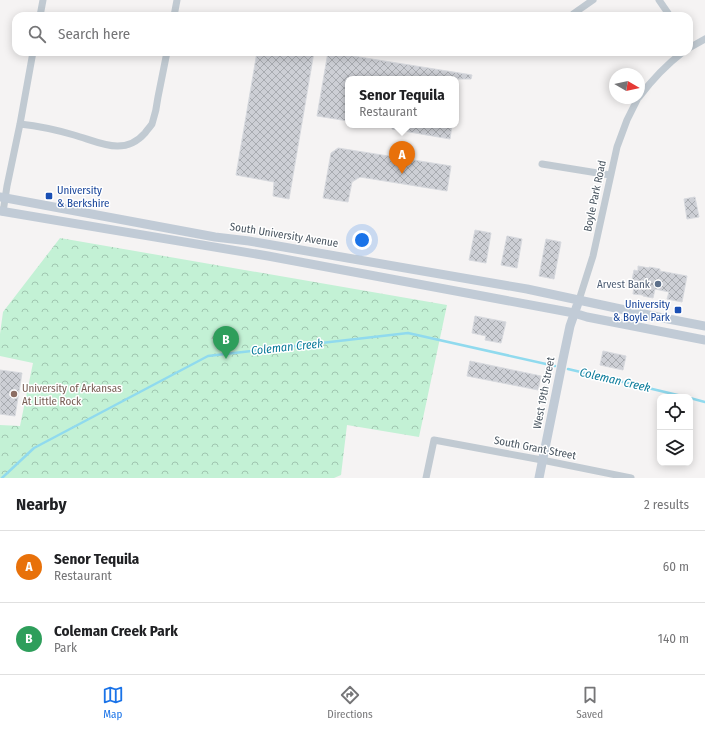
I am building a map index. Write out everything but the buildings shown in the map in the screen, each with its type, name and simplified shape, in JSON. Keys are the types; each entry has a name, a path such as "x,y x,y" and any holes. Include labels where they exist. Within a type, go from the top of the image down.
{"main road":[{"name":"South University Avenue","path":"3,197 216,237 249,241 513,287 705,326"},
{"name":"South University Avenue","path":"2,212 268,256 705,340"},
{"name":"West 19th Street","path":"539,478 563,359 579,300"}],"street":[{"path":"41,12 44,0"},
{"path":"175,12 177,0"},
{"path":"576,12 593,0"},
{"path":"659,0 667,12"},
{"path":"693,45 705,39"},
{"path":"2,212 3,197 20,124 32,56"},
{"path":"20,124 74,135 105,145 116,146 135,142 152,124 166,56"},
{"name":"Boyle Park Road","path":"645,90 655,76 678,56"},
{"name":"Boyle Park Road","path":"579,300 593,256 617,147 627,120 636,104"},
{"path":"542,164 610,175"},
{"name":"South Grant Street","path":"426,478 434,440 631,478"}],"green space":[{"path":"60,238 447,305 419,437 347,425 341,475 334,478 0,478 0,425 20,426 33,363 0,356 0,334 3,312"}],"waterway":[{"name":"Coleman Creek","path":"2,478 34,448 208,356 408,333 555,366"},
{"name":"Coleman Creek","path":"568,369 673,394"},
{"name":"Coleman Creek","path":"693,399 705,402"}],"place":[{"name":"Senor Tequila","path":"402,174"},
{"name":"University & Berkshire","path":"49,196"},
{"name":"Arvest Bank","path":"658,284"},
{"name":"University & Boyle Park","path":"678,310"},
{"name":"Coleman Creek Park","path":"226,359"},
{"name":"University of Arkansas At Little Rock","path":"14,394"}]}
